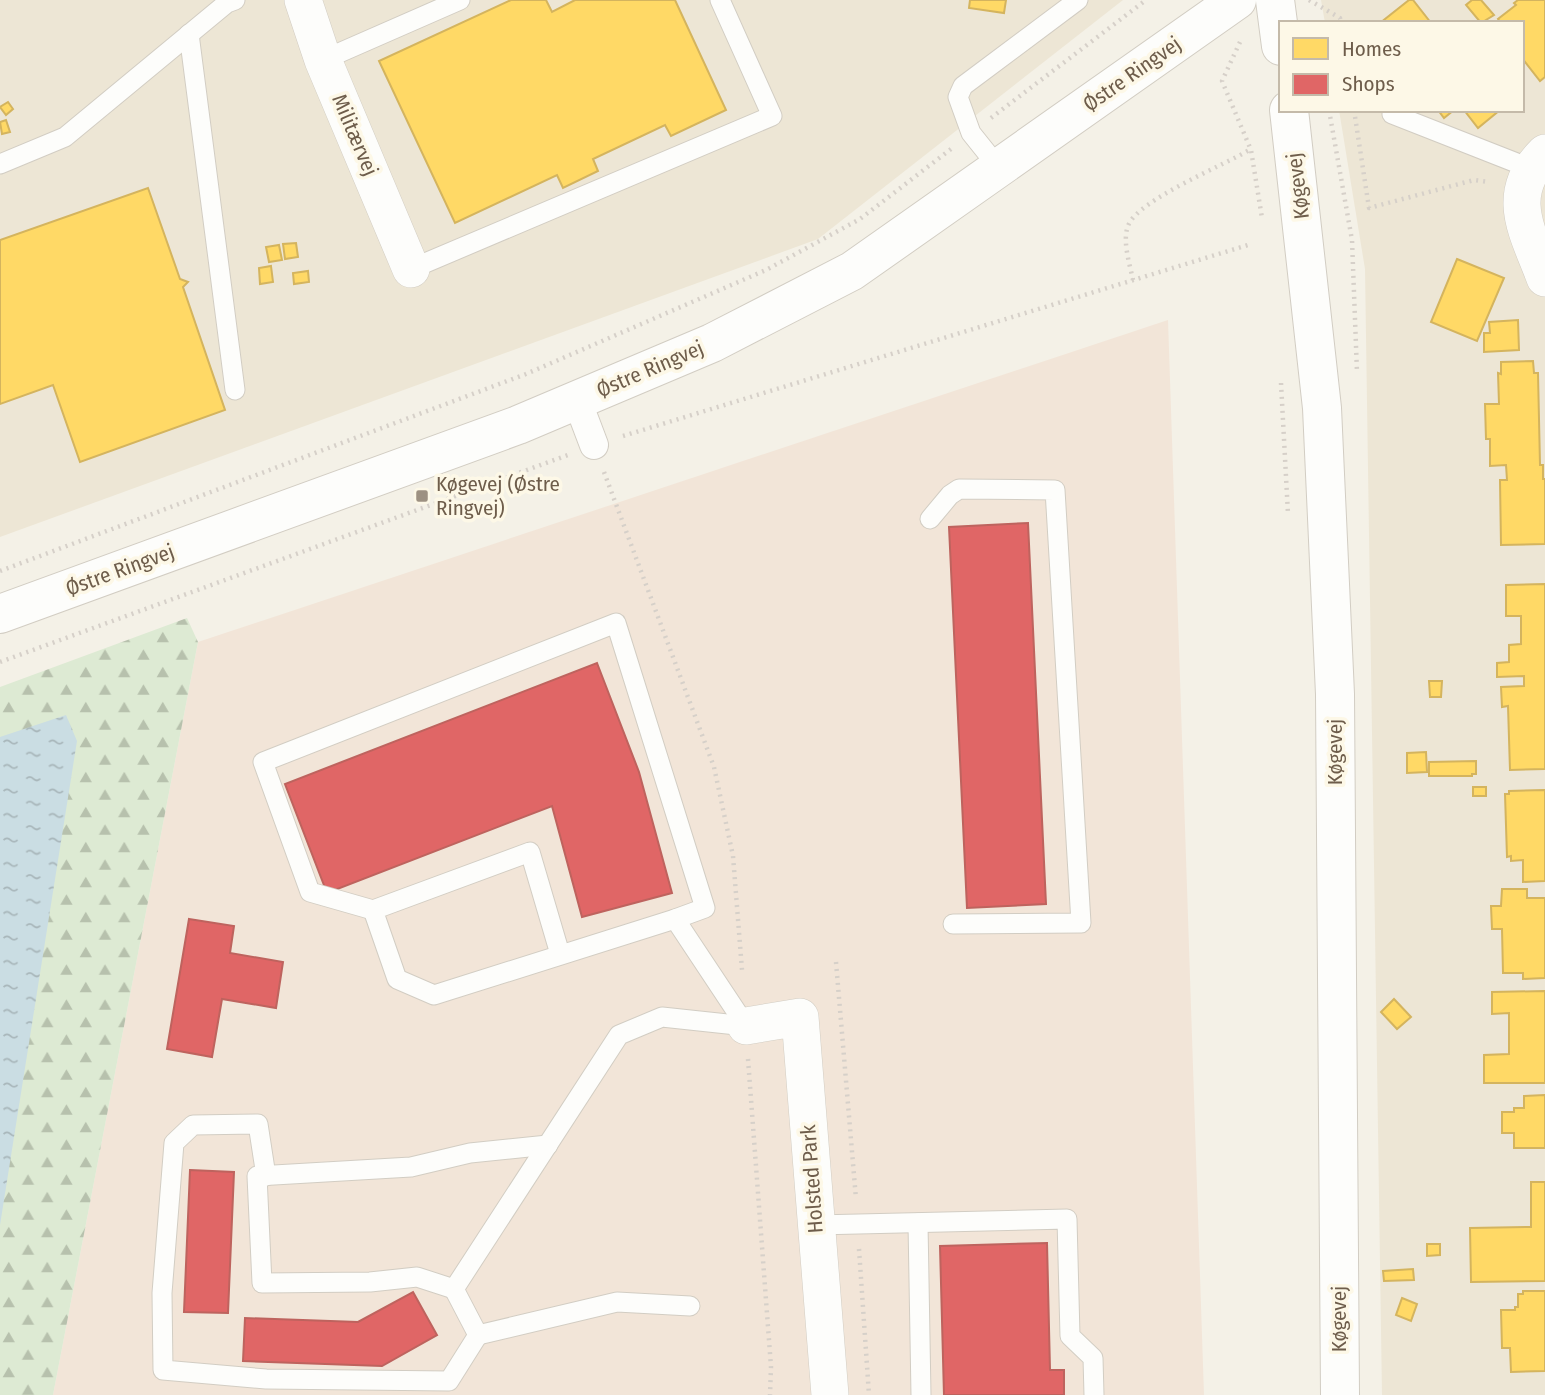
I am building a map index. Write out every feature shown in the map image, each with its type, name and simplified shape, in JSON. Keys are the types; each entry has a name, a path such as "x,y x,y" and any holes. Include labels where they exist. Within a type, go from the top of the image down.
{"street":[{"name":"Militærvej","path":"303,0 323,60 411,269"},
{"path":"1275,0 1279,31"},
{"name":"Østre Ringvej","path":"0,614 518,425 712,343 852,271 999,168 1241,17"},
{"name":"Køgevej","path":"1289,112 1322,408 1335,694 1340,1395"},
{"path":"1531,180 1545,278"},
{"path":"577,400 594,445"},
{"name":"Holsted Park","path":"746,1026 800,1017 830,1395"}],"lane":[{"path":"0,164 65,137 227,3 235,0"},
{"path":"323,60 460,0"},
{"path":"411,269 772,116 720,0"},
{"path":"999,168 971,133 958,97 963,86 1079,0"},
{"path":"189,34 235,390"},
{"path":"1392,114 1531,180"},
{"path":"930,519 950,495 959,489 1055,490 1081,923 953,924"},
{"path":"373,910 397,979 434,995 705,908 616,623 263,762 310,892 373,910 530,852 560,954"},
{"path":"675,919 746,1026"},
{"path":"454,1289 619,1035 662,1017 746,1026"},
{"path":"265,1176 258,1124 193,1125 174,1143 162,1293 163,1370 266,1379 449,1381 478,1335 617,1302 690,1306"},
{"path":"478,1335 454,1289 416,1277 370,1282 262,1283 257,1176 411,1167 470,1153 548,1145"},
{"path":"816,1225 1067,1219 1070,1336 1093,1358 1094,1395"},
{"path":"918,1223 921,1395"}],"path":[{"path":"0,571 526,374 766,270 860,219 1146,0"},
{"path":"1309,0 1340,18 1341,21"},
{"path":"1241,17 1222,81 1251,150 1264,229"},
{"path":"1133,280 1127,243 1128,226 1143,206 1251,150 1288,112"},
{"path":"1354,112 1369,208 1475,180 1531,180"},
{"path":"1280,379 1289,518"},
{"path":"836,962 854,1155 869,1395"}],"shaded area":[{"path":"0,0 1123,0 818,239 0,537"},
{"path":"1321,0 1545,0 1545,1395 1382,1395 1365,269 1339,112 1524,112 1524,21 1325,21"},
{"path":"1168,320 1204,1395 53,1395 198,642"}],"green space":[{"path":"187,618 198,642 53,1395 0,1395 0,687"}],"water":[{"path":"66,715 77,741 0,1225 0,737"}],"building: Homes":[{"path":"511,0 546,0 552,12 575,0 675,0 726,110 671,136 665,125 593,159 598,171 563,188 557,175 455,223 379,61"},
{"path":"970,0 1006,0 1004,13 969,8"},
{"path":"1409,0 1413,0 1429,21 1383,21"},
{"path":"1472,0 1481,0 1494,15 1479,21 1466,5"},
{"path":"1518,0 1545,0 1545,77 1540,81 1524,61 1524,21 1498,19 1516,5 1514,3"},
{"path":"8,102 13,109 6,115 0,107"},
{"path":"1440,112 1452,112 1444,118"},
{"path":"1466,112 1498,112 1478,128"},
{"path":"6,120 10,132 2,134 0,122"},
{"path":"148,188 180,279 188,282 183,287 225,410 80,462 53,385 0,404 0,240"},
{"path":"296,243 298,257 285,259 283,244"},
{"path":"279,245 282,260 269,262 266,247"},
{"path":"1457,259 1504,278 1477,341 1431,322"},
{"path":"271,266 273,282 260,284 259,268"},
{"path":"308,271 309,282 294,284 293,273"},
{"path":"1518,320 1519,350 1484,352 1484,333 1490,333 1489,322"},
{"path":"1533,361 1534,373 1538,373 1540,465 1543,465 1545,479 1545,544 1501,545 1500,480 1507,480 1506,465 1490,466 1490,439 1486,439 1485,404 1499,404 1498,373 1501,374 1501,362"},
{"path":"1545,584 1545,769 1510,770 1508,706 1502,707 1501,687 1524,686 1524,676 1497,677 1497,663 1509,662 1509,645 1521,644 1521,616 1506,616 1506,585"},
{"path":"1429,681 1442,681 1441,697 1430,697"},
{"path":"1426,752 1427,772 1407,773 1407,753"},
{"path":"1476,761 1476,774 1472,776 1429,776 1429,762"},
{"path":"1473,787 1486,787 1486,796 1473,796"},
{"path":"1545,790 1545,881 1523,882 1523,860 1511,861 1511,856 1507,857 1505,794 1509,794 1509,791"},
{"path":"1502,889 1527,889 1527,898 1545,898 1545,978 1523,979 1523,973 1503,973 1502,929 1492,929 1491,906 1501,906"},
{"path":"1545,991 1545,1083 1484,1083 1484,1055 1509,1054 1509,1013 1492,1014 1492,992"},
{"path":"1394,999 1411,1017 1397,1029 1381,1012"},
{"path":"1545,1095 1545,1148 1514,1148 1514,1133 1502,1133 1502,1112 1514,1112 1514,1108 1524,1108 1524,1096"},
{"path":"1531,1182 1545,1182 1545,1281 1471,1282 1470,1228 1531,1227"},
{"path":"1427,1244 1440,1244 1440,1255 1427,1256"},
{"path":"1413,1269 1414,1280 1384,1281 1383,1271"},
{"path":"1523,1291 1545,1291 1545,1371 1511,1372 1510,1348 1502,1348 1501,1310 1515,1310 1515,1307 1518,1307 1518,1294 1523,1294"},
{"path":"1402,1298 1417,1304 1411,1321 1396,1315"}],"building: Shops":[{"path":"1028,523 1046,904 967,908 949,527"},
{"path":"597,663 639,772 672,893 582,917 552,806 327,893 285,784"},
{"path":"189,919 234,926 230,953 283,962 276,1008 222,999 212,1057 167,1049"},
{"path":"190,1170 234,1172 228,1313 184,1312"},
{"path":"1047,1243 1050,1370 1064,1370 1064,1395 944,1395 940,1246"},
{"path":"413,1292 437,1335 382,1366 243,1361 245,1318 358,1322"}],"place":[{"name":"Køgevej (Østre Ringvej)","path":"422,496"}]}
